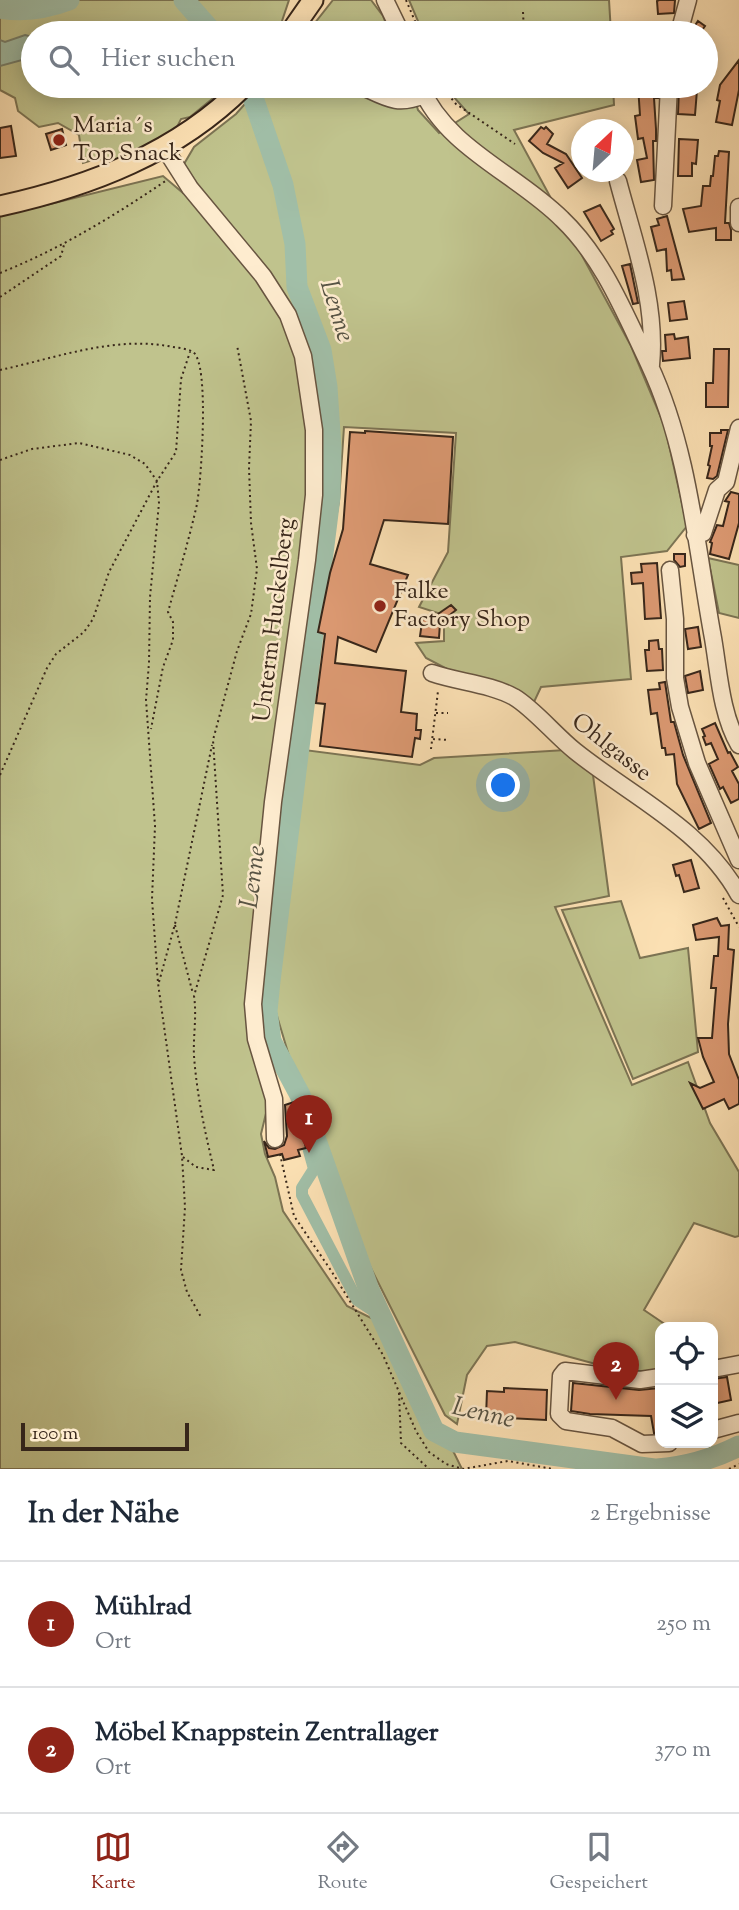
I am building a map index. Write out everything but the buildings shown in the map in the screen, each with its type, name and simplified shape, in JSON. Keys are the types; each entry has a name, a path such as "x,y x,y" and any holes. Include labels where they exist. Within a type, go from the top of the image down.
{"main road":[{"path":"298,21 313,0"},
{"path":"0,206 83,184 142,159 191,130 231,98"}],"street":[{"path":"385,0 395,21"},
{"path":"682,21 688,0"},
{"path":"391,98 406,102 412,98"},
{"path":"428,98 449,129 462,141 550,208 579,237 600,267 651,368 674,428 725,707 739,746"},
{"path":"663,206 668,98"},
{"name":"Unterm Huckelberg","path":"164,147 203,206 225,228 263,276 288,315 303,356 314,430 314,495 273,802 253,1004 256,1039 275,1104 278,1147"},
{"path":"618,182 646,287 652,342 651,368"},
{"path":"739,206 739,223"},
{"path":"695,535 703,533 717,491 732,484 739,428"},
{"path":"670,570 675,619 674,666 680,707 697,763 739,860"},
{"name":"Ohlgasse","path":"436,675 498,691 519,701 587,761 694,839 719,865 739,895"},
{"path":"718,1368 738,1367"},
{"path":"655,1378 640,1380 565,1371 561,1376 559,1414 566,1421 612,1428 642,1444 655,1444"},
{"path":"718,1429 739,1423"}],"path":[{"path":"406,0 415,21"},
{"path":"523,12 523,21"},
{"path":"451,98 515,144"},
{"path":"0,273 65,244 179,172"},
{"path":"0,297 61,256 65,244"},
{"path":"0,370 103,346 137,342 191,350 200,360 203,378 203,426 197,501 168,612 173,622 173,640 163,667 150,733"},
{"path":"158,983 175,924 213,740 237,651 251,614 257,569 248,468 251,421 237,345"},
{"path":"0,775 47,668 56,654 84,632 93,619 109,572 176,452 181,379 191,350"},
{"path":"0,460 32,449 79,443 130,455 145,464 158,481 159,503 150,597 146,700 155,826 152,899 158,983 183,1156 186,1207 181,1270 187,1292 201,1317"},
{"path":"431,749 436,675"},
{"path":"435,712 448,713"},
{"path":"432,739 448,740"},
{"path":"194,996 223,895 213,740"},
{"path":"720,891 739,926"},
{"path":"175,924 196,1007 193,1044 197,1098 214,1170 196,1167 183,1156"},
{"path":"278,1147 294,1216 383,1355 429,1452 446,1464 463,1469 508,1461 553,1469"},
{"path":"399,1389 401,1443 429,1469"},
{"path":"729,1469 739,1464"}],"green space":[{"path":"0,0 289,0 282,21 21,21 21,98 213,98 190,117 181,119 174,133 123,160 96,159 83,163 79,135 58,123 39,127 18,111 15,98 0,90"},
{"path":"333,0 371,0 385,21 316,21"},
{"path":"409,0 609,0 610,21 418,21"},
{"path":"250,98 414,98 418,110 439,133 469,114 455,98 614,98 614,105 514,130 631,346 665,427 687,526 667,551 621,557 631,679 541,687 534,702 449,670 426,658 416,643 444,641 444,615 419,607 448,552 456,433 344,427 339,501 317,633 304,750 420,765 434,758 566,750 593,775 609,896 555,907 632,1085 688,1062 710,1123 739,1172 739,1236 694,1223 644,1310 662,1322 655,1322 655,1372 614,1369 515,1342 487,1346 467,1375 457,1424 445,1415 326,1179 274,1006 268,1105 261,1134 283,1211 347,1306 393,1329 462,1469 0,1469 0,214 163,176 183,193 197,184 184,164 194,147 236,114"},
{"path":"708,558 739,565 739,618 719,613"},
{"path":"621,901 640,958 688,948 698,1052 633,1079 562,910"}],"shaded area":[{"path":"21,36 21,60 0,66 0,40 5,42"}],"waterway":[{"name":"Lenne","path":"0,8 18,10 69,0"},
{"name":"Lenne","path":"184,0 202,21"},
{"name":"Lenne","path":"253,98 283,185 295,244 297,287 321,350 327,387 331,448 330,497 270,981 267,1011 271,1041 300,1095 369,1290 434,1431 455,1442 654,1469"},
{"path":"310,1126 306,1140 314,1169 302,1188 302,1195 357,1300 380,1315"},
{"name":"Lenne","path":"657,1469 699,1462 739,1446"}],"place":[{"name":"Maria´s Top Snack","path":"59,140"},
{"name":"Falke Factory Shop","path":"380,606"},
{"name":"Mühlrad","path":"309,1153"},
{"name":"Möbel Knappstein Zentrallager","path":"616,1400"}]}
